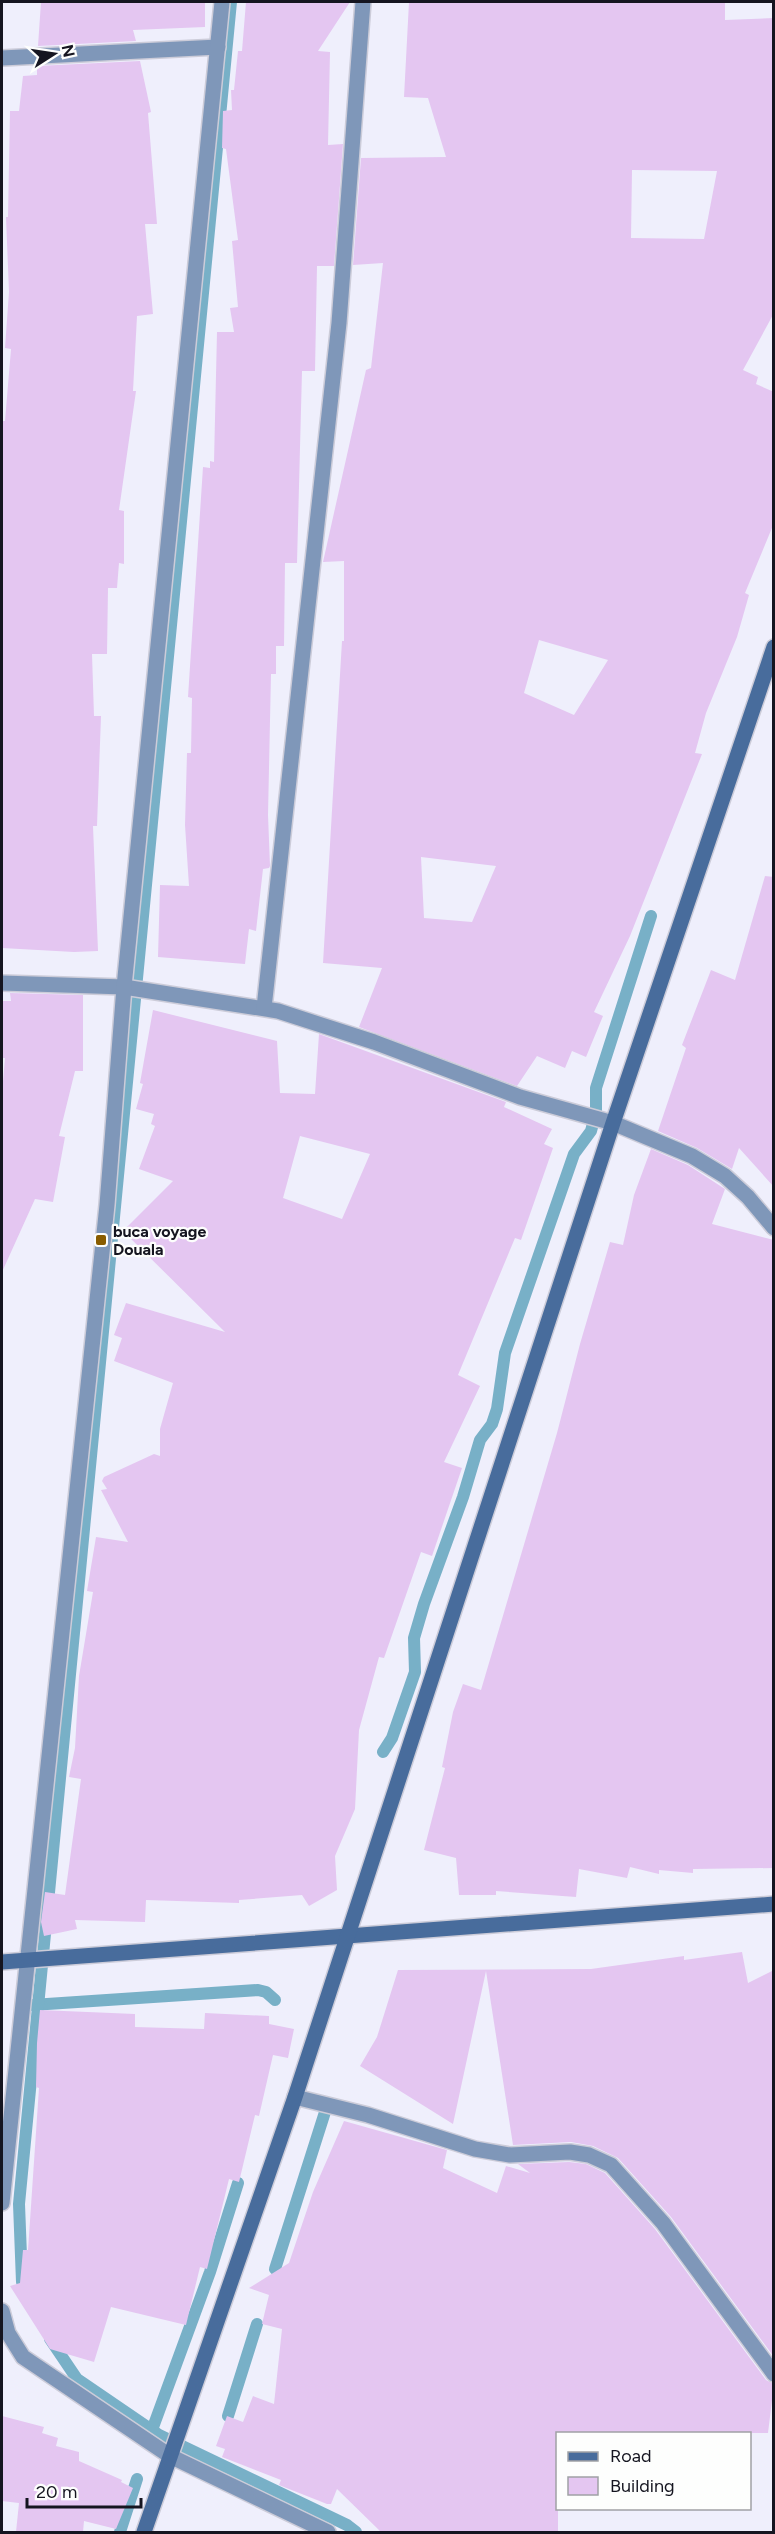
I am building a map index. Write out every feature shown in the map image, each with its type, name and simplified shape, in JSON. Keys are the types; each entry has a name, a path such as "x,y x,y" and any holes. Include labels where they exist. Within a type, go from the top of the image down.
{"street":[{"path":"2,2203 107,1205 124,987 222,2"},
{"path":"264,1008 339,323 363,2"},
{"path":"2,58 218,46"},
{"path":"144,2532 295,2097 613,1123 774,647"},
{"path":"2,983 124,987 264,1008 374,1042 520,1097 613,1123 692,1156 725,1176 748,1197 774,1228"},
{"path":"2,1962 774,1904"},
{"path":"295,2097 368,2115 475,2150 510,2155 570,2152 589,2155 611,2165 663,2223 774,2374"},
{"path":"2,2311 8,2333 23,2357 170,2456 328,2532"}],"building":[{"path":"41,2 205,2 205,27 133,30 136,41 38,46"},
{"path":"246,2 350,2 318,51 330,52 328,145 343,144 334,266 317,266 315,371 302,371 297,563 285,563 284,646 276,646 276,674 271,674 268,815 270,866 263,869 256,931 249,929 245,964 158,957 160,885 189,886 185,825 187,753 191,753 192,698 188,697 203,467 210,468 210,461 214,462 217,332 234,332 230,308 238,307 232,241 238,240 226,149 222,148 223,111 232,110 231,90 234,90 238,51 242,51"},
{"path":"409,2 725,2 725,20 774,18 774,313 743,370 758,377 756,384 774,392 774,523 745,593 749,595 737,637 706,713 695,753 702,754 630,936 594,1012 603,1016 586,1057 572,1051 565,1068 537,1056 517,1086 359,1027 382,968 323,963 342,641 344,641 344,561 323,562 366,370 371,368 383,263 353,265 361,158 446,157 428,98 404,97","holes":["632,170 717,171 704,239 631,238","539,640 608,660 574,715 524,693","421,857 496,866 472,922 424,918"]},
{"path":"140,61 151,112 148,113 157,224 145,224 153,314 137,316 133,391 136,391 119,510 124,511 124,564 119,563 117,588 108,588 107,654 92,654 94,716 101,716 97,826 93,826 98,951 2,948 2,421 5,421 11,349 5,348 9,292 6,217 8,217 10,111 19,111 23,76 37,75 37,66"},
{"path":"765,876 774,877 774,1187 739,1148 732,1169 697,1148 658,1131 686,1048 682,1045 711,970 735,980"},
{"path":"10,993 83,995 83,1071 75,1071 59,1136 65,1137 53,1202 35,1199 2,1272 2,1093 5,1058 2,1058 2,1001 11,1001"},
{"path":"153,1010 277,1041 280,1093 315,1094 319,1034 506,1102 504,1107 552,1129 544,1144 553,1148 521,1240 515,1238 458,1375 480,1386 444,1462 462,1468 432,1556 421,1552 384,1658 379,1657 359,1730 355,1809 335,1856 337,1890 309,1906 302,1895 239,1900 239,1903 146,1900 145,1922 75,1920 77,1929 44,1936 41,1922 45,1892 65,1895 81,1779 69,1777 75,1748 79,1676 93,1592 87,1591 96,1537 128,1542 101,1490 107,1489 102,1481 104,1477 154,1454 160,1456 160,1429 173,1383 114,1361 122,1338 114,1335 126,1303 225,1332 123,1231 173,1181 139,1169 155,1126 151,1124 154,1114 136,1109 143,1084 140,1083","holes":["300,1136 370,1154 342,1219 283,1198"]},
{"path":"651,1149 688,1165 725,1189 712,1224 774,1240 774,1868 693,1869 693,1873 659,1870 659,1874 630,1867 627,1878 579,1869 576,1897 496,1891 496,1895 459,1895 456,1858 424,1850 445,1768 442,1767 453,1712 463,1684 481,1690 557,1433 610,1242 623,1245 634,1195"},
{"path":"742,1952 748,1983 774,1970 774,2357 671,2217 618,2158 593,2146 571,2142 513,2145 486,1971 453,2124 360,2066 377,2037 398,1970 591,1969 684,1956 684,1960"},
{"path":"40,2010 135,2014 135,2027 204,2029 205,2013 269,2016 269,2024 294,2029 288,2058 273,2055 259,2116 255,2115 239,2182 229,2179 207,2269 200,2267 186,2325 111,2307 94,2362 50,2349 10,2286 20,2283 23,2250 28,2250 39,2088 36,2087"},
{"path":"344,2121 447,2150 443,2168 497,2193 506,2166 530,2173 518,2164 569,2162 586,2164 605,2173 655,2229 766,2380 774,2384 768,2433 556,2432 558,2532 381,2532 337,2489 331,2504 327,2504 279,2485 281,2480 222,2457 225,2449 216,2446 227,2416 243,2422 253,2396 274,2404 282,2329 262,2324 269,2295 249,2288 289,2263 313,2192"},
{"path":"2,2416 44,2427 42,2433 58,2438 56,2446 79,2452 79,2461 122,2480 121,2482 133,2488 116,2529 84,2521 83,2532 16,2532 19,2503 2,2501"}],"waterway":[{"path":"22,2282 19,2204 231,2"},
{"path":"383,1752 392,1738 415,1672 414,1638 424,1604 463,1497 480,1440 492,1424 497,1409 505,1353 574,1154 591,1131 596,1112 596,1088 651,916"},
{"path":"32,2005 258,1990 266,1992 275,2000"},
{"path":"275,2269 325,2112"},
{"path":"152,2430 210,2272 238,2183"},
{"path":"228,2416 257,2324"},
{"path":"50,2339 77,2379 159,2435 347,2525 356,2532"},
{"path":"120,2532 137,2479"}],"place":[{"name":"buca voyage Douala","path":"101,1240"}]}
